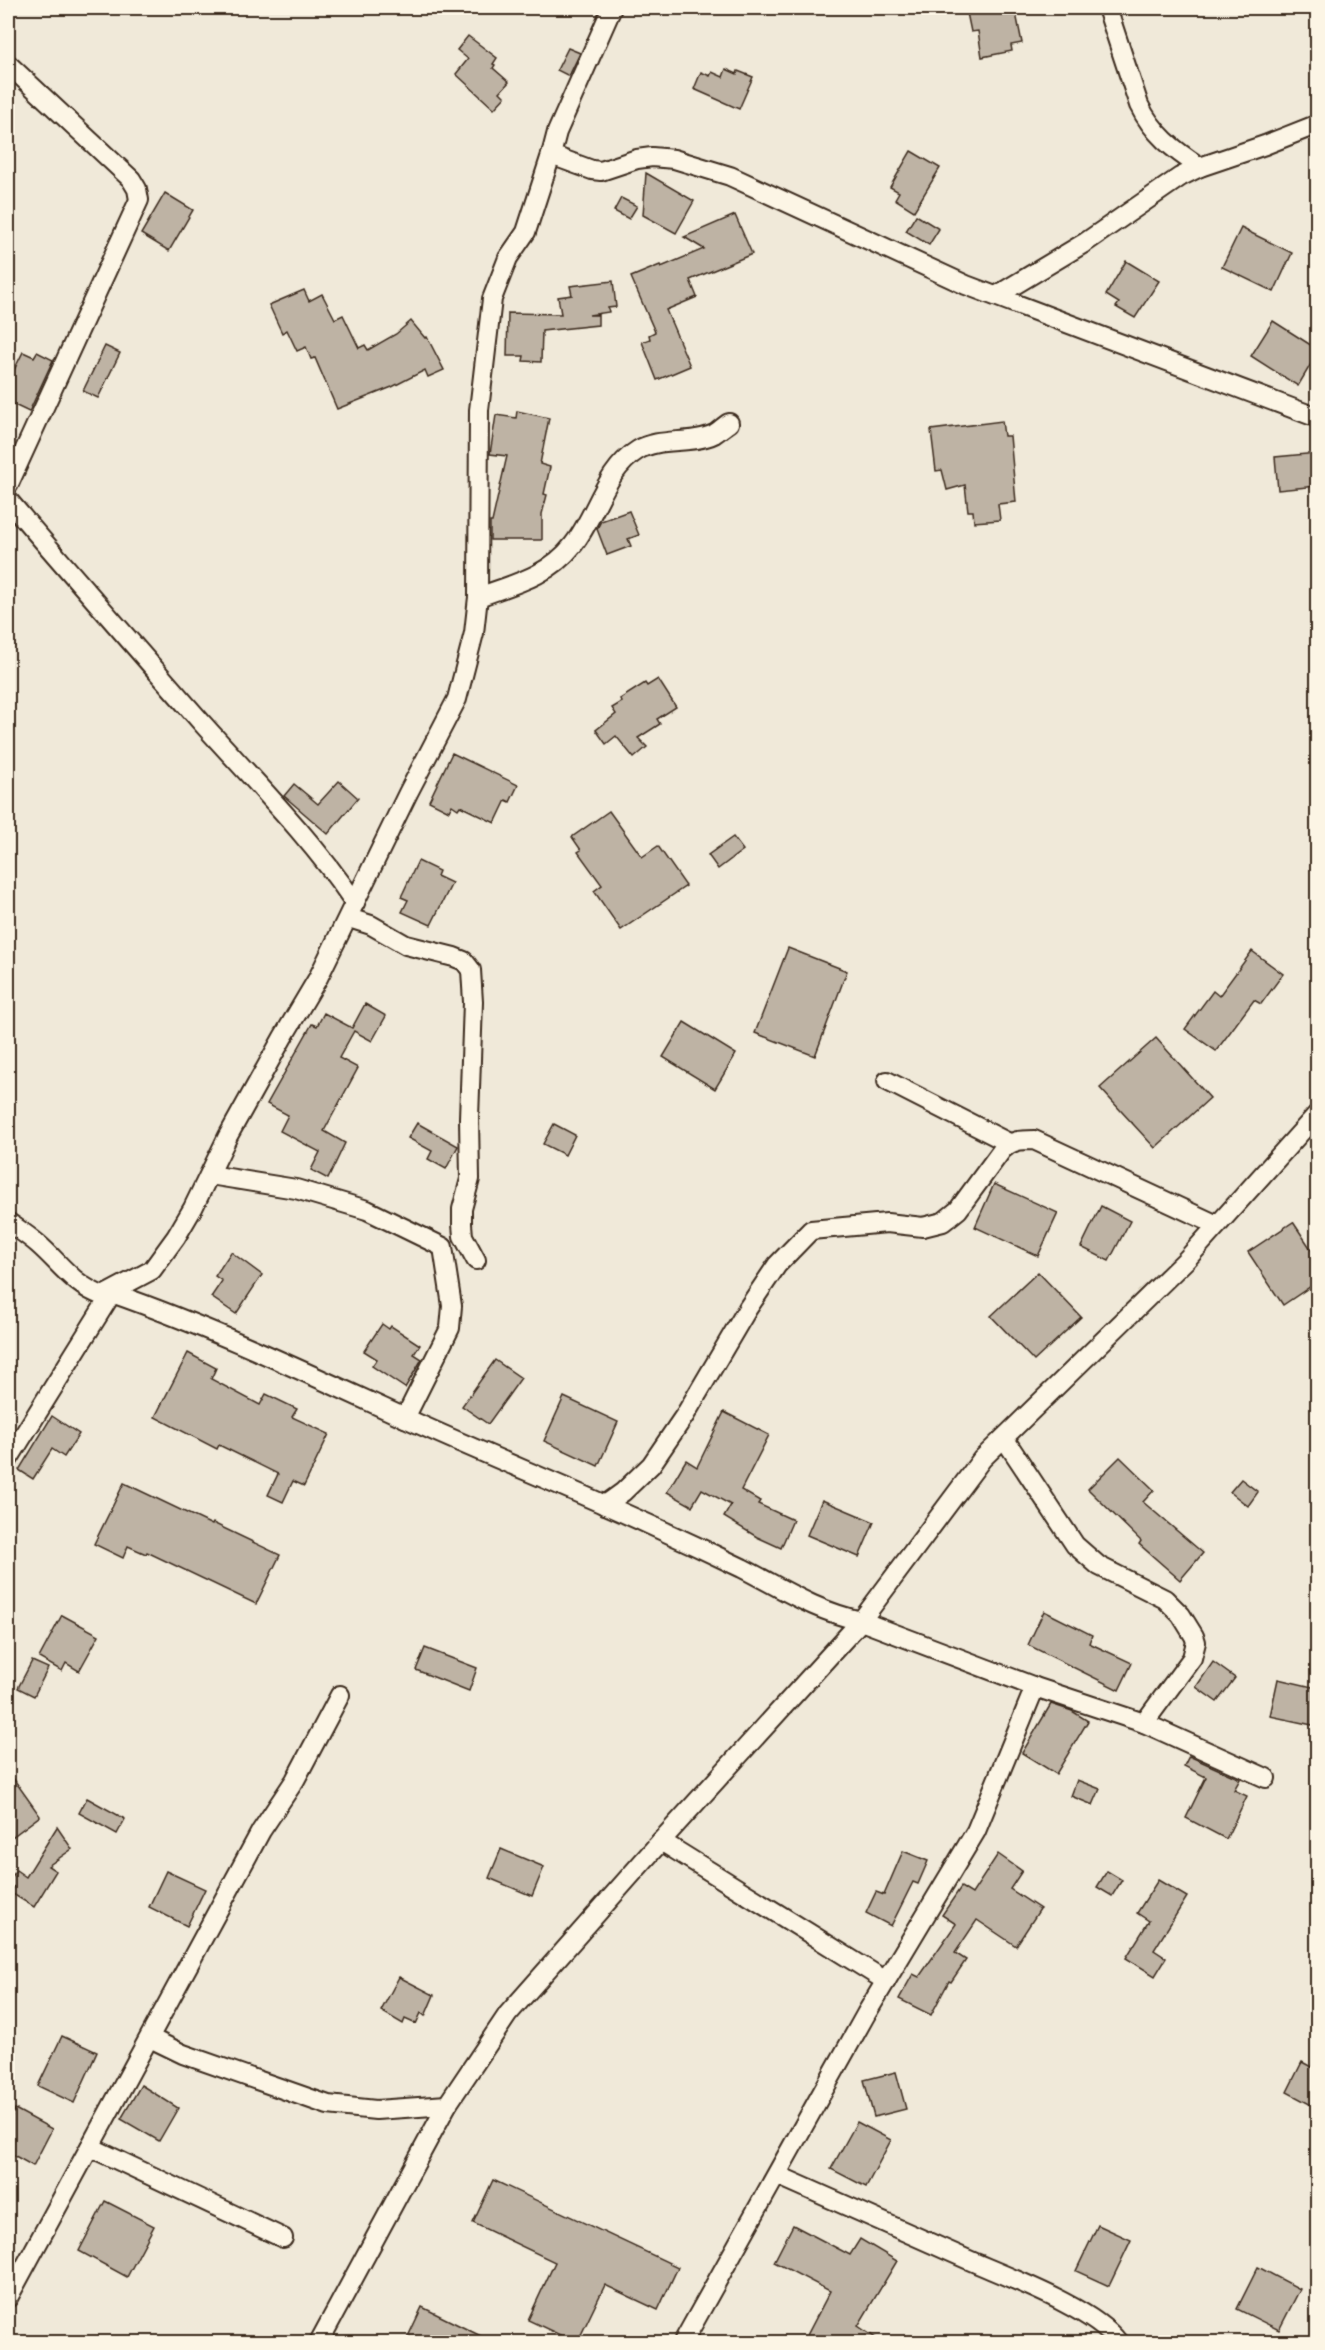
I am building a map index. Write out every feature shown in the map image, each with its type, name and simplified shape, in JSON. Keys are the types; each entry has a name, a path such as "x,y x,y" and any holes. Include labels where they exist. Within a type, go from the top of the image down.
{"street":[{"path":"8,1222 37,1243 74,1281 88,1291 103,1296 152,1270 182,1227 228,1136 318,978 352,911 408,793 457,699 474,633 478,597 479,410 492,299 508,258 526,232 557,132 612,8"},
{"path":"1107,8 1139,105 1146,119 1154,131 1181,155 1200,167"},
{"path":"8,64 131,179 140,200 8,486"},
{"path":"996,296 1086,242 1166,185 1200,167 1317,124"},
{"path":"551,154 592,170 601,171 637,159 652,158 674,159 730,176 966,285 1317,418"},
{"path":"478,597 534,578 558,560 574,544 624,460 639,449 713,434 729,423"},
{"path":"8,500 150,664 297,826 332,868 352,911 406,945 454,957 464,961 471,970 473,1002 469,1118 470,1179 462,1209 462,1224 463,1236 476,1260"},
{"path":"887,1081 1009,1143"},
{"path":"319,2343 447,2105 508,2014 861,1621 981,1459 1165,1281 1317,1113"},
{"path":"605,1505 623,1492 651,1465 685,1415 748,1308 777,1265 811,1230 888,1223 923,1227 943,1222 958,1210 1009,1143 1021,1140 1034,1140 1217,1225"},
{"path":"210,1175 296,1189 367,1210 443,1247 452,1306 450,1328 405,1418"},
{"path":"112,1293 173,1314 605,1505 742,1568 802,1601 832,1614 861,1621 1035,1687 1144,1723 1266,1778"},
{"path":"8,1460 112,1293"},
{"path":"1004,1438 1075,1545 1105,1569 1165,1599 1181,1615 1194,1636 1196,1642 1192,1658 1144,1723"},
{"path":"683,2343 886,1981 976,1831 1035,1687"},
{"path":"8,2298 261,1831 295,1780 340,1695"},
{"path":"662,1841 886,1981"},
{"path":"150,2038 183,2054 328,2106 376,2110 447,2105"},
{"path":"90,2147 283,2238"},
{"path":"777,2175 1030,2286 1093,2319 1118,2343"}],"building":[{"path":"966,8 1015,8 1022,43 1011,45 1012,51 982,57 978,31 971,32"},
{"path":"468,36 497,58 493,68 509,82 500,92 505,97 494,109 456,74 468,59 457,50"},
{"path":"568,48 580,53 569,76 557,70"},
{"path":"726,69 753,77 739,109 694,89 701,72 710,76 712,72 723,77"},
{"path":"911,151 940,168 914,211 895,199 899,192 890,187"},
{"path":"646,173 694,201 676,233 643,215"},
{"path":"165,193 193,210 169,251 141,234"},
{"path":"621,198 637,206 629,219 614,211"},
{"path":"735,215 752,254 690,280 697,297 666,310 690,366 657,380 642,342 650,339 649,335 655,332 631,277 704,249 684,237"},
{"path":"916,215 939,229 929,245 906,231"},
{"path":"1241,228 1292,253 1274,292 1222,267"},
{"path":"1126,261 1159,281 1135,318 1116,307 1119,303 1106,295"},
{"path":"613,281 616,307 608,308 609,312 589,315 598,315 598,325 542,331 541,362 523,361 524,356 507,356 508,313 561,314 558,297 572,295 570,286"},
{"path":"304,290 309,301 322,294 335,319 343,315 359,348 365,345 368,350 396,334 411,321 425,338 427,337 444,370 428,377 425,370 392,387 337,409 315,358 311,359 306,347 297,351 287,330 282,333 269,305"},
{"path":"1273,321 1317,349 1317,354 1298,386 1251,356"},
{"path":"105,346 120,353 98,398 83,391"},
{"path":"23,352 34,357 37,352 53,360 29,412 8,402 8,382"},
{"path":"517,411 549,418 540,464 550,467 544,494 547,495 542,514 542,540 490,540 490,522 492,522 507,456 490,454 496,415 516,418"},
{"path":"1002,421 1004,436 1010,436 1016,502 998,504 1000,520 974,522 973,511 968,511 965,485 947,490 942,470 936,471 931,430"},
{"path":"1317,453 1317,486 1278,490 1275,457"},
{"path":"629,511 639,535 628,539 631,546 607,555 597,529 601,521"},
{"path":"658,679 676,707 657,719 660,724 638,738 647,747 634,758 616,736 606,744 596,730 616,714 612,708 622,702 620,699 645,683 647,686"},
{"path":"452,753 518,785 510,802 506,800 495,823 460,806 458,809 452,805 449,811 429,801"},
{"path":"339,781 358,798 328,834 284,796 294,784 318,804"},
{"path":"609,811 642,857 658,846 686,886 621,930 594,891 602,885 578,852 581,850 572,837"},
{"path":"733,837 743,850 718,869 708,855"},
{"path":"418,861 439,871 437,876 452,883 431,925 402,912 408,900 401,897"},
{"path":"788,948 847,971 815,1056 755,1033"},
{"path":"1252,951 1283,974 1261,1004 1254,1000 1216,1051 1185,1029 1213,991 1219,996"},
{"path":"365,1004 386,1016 372,1041 354,1031 339,1058 358,1068 324,1131 345,1143 328,1179 311,1170 320,1152 280,1131 288,1115 267,1104 312,1024 317,1026 324,1013 352,1028"},
{"path":"684,1022 736,1054 715,1089 663,1057"},
{"path":"1156,1038 1210,1098 1155,1148 1100,1088"},
{"path":"417,1123 458,1146 446,1169 428,1159 432,1151 408,1138"},
{"path":"554,1124 575,1135 565,1155 543,1144"},
{"path":"994,1184 1058,1213 1038,1256 975,1227"},
{"path":"1101,1206 1130,1221 1109,1261 1081,1247"},
{"path":"1293,1222 1317,1258 1317,1282 1283,1305 1248,1252"},
{"path":"231,1252 262,1275 236,1314 211,1297 222,1281 215,1276"},
{"path":"1038,1272 1081,1317 1034,1361 991,1316"},
{"path":"382,1324 389,1329 391,1326 420,1345 414,1354 422,1359 405,1388 372,1366 377,1359 364,1351"},
{"path":"188,1353 216,1368 211,1379 260,1405 266,1394 297,1409 292,1417 329,1434 304,1486 293,1481 283,1502 268,1495 278,1474 219,1445 217,1449 155,1417"},
{"path":"495,1360 521,1378 488,1424 462,1406"},
{"path":"564,1397 618,1422 598,1466 544,1441"},
{"path":"724,1412 769,1435 741,1490 760,1501 758,1504 793,1520 781,1548 757,1537 724,1517 731,1505 702,1489 692,1506 667,1492 686,1460 697,1467"},
{"path":"52,1416 79,1434 64,1457 52,1449 33,1479 19,1470"},
{"path":"1120,1457 1154,1490 1143,1502 1203,1553 1180,1580 1139,1544 1141,1541 1088,1489"},
{"path":"1241,1479 1258,1492 1248,1506 1230,1492"},
{"path":"124,1483 280,1555 256,1604 147,1552 146,1554 128,1546 123,1558 94,1544"},
{"path":"822,1500 874,1522 859,1557 807,1535"},
{"path":"1044,1611 1092,1635 1089,1643 1132,1663 1119,1690 1028,1645"},
{"path":"62,1615 99,1635 79,1671 66,1663 62,1671 39,1658"},
{"path":"425,1648 477,1668 469,1691 416,1670"},
{"path":"32,1661 48,1668 34,1696 18,1688"},
{"path":"1213,1662 1235,1678 1217,1702 1196,1687"},
{"path":"1278,1679 1317,1688 1317,1726 1270,1716"},
{"path":"1051,1704 1072,1711 1088,1721 1056,1774 1022,1753"},
{"path":"1189,1756 1240,1779 1234,1790 1247,1796 1226,1839 1186,1818 1206,1777 1184,1766"},
{"path":"8,1771 40,1816 8,1840"},
{"path":"1077,1780 1100,1789 1093,1805 1071,1796"},
{"path":"87,1798 125,1819 117,1834 79,1813"},
{"path":"57,1827 72,1849 48,1866 56,1871 34,1907 11,1893 14,1887 8,1884 16,1870 26,1877"},
{"path":"501,1849 544,1867 532,1896 489,1878"},
{"path":"903,1851 928,1861 918,1884 913,1882 891,1926 866,1913 876,1892 884,1895"},
{"path":"998,1854 1022,1871 1010,1889 1040,1909 1016,1946 977,1920 955,1953 966,1960 951,1982 949,1981 931,2015 899,1999 913,1974 919,1977 956,1924 942,1915 961,1887 972,1894"},
{"path":"166,1871 205,1889 187,1926 149,1907"},
{"path":"1107,1871 1122,1880 1112,1896 1097,1887"},
{"path":"1158,1880 1187,1897 1154,1950 1166,1958 1155,1976 1126,1958 1149,1921 1137,1913"},
{"path":"399,1977 434,1995 425,2016 421,2013 416,2024 405,2019 403,2024 381,2011"},
{"path":"62,2036 97,2052 74,2103 38,2086"},
{"path":"1302,2062 1317,2070 1317,2108 1287,2092"},
{"path":"896,2072 906,2109 874,2117 864,2080"},
{"path":"141,2085 178,2108 159,2141 121,2119"},
{"path":"15,2109 52,2129 33,2166 8,2152 8,2123"},
{"path":"857,2122 891,2140 866,2187 831,2169"},
{"path":"493,2180 678,2267 658,2310 605,2285 577,2343 528,2320 555,2262 473,2223"},
{"path":"105,2201 154,2226 127,2277 79,2251"},
{"path":"793,2225 850,2255 860,2239 897,2261 858,2326 883,2343 803,2343 830,2291 774,2262"},
{"path":"1098,2225 1131,2240 1109,2286 1076,2271"},
{"path":"1258,2267 1300,2289 1279,2330 1237,2309"},
{"path":"422,2307 495,2343 405,2343"}]}
